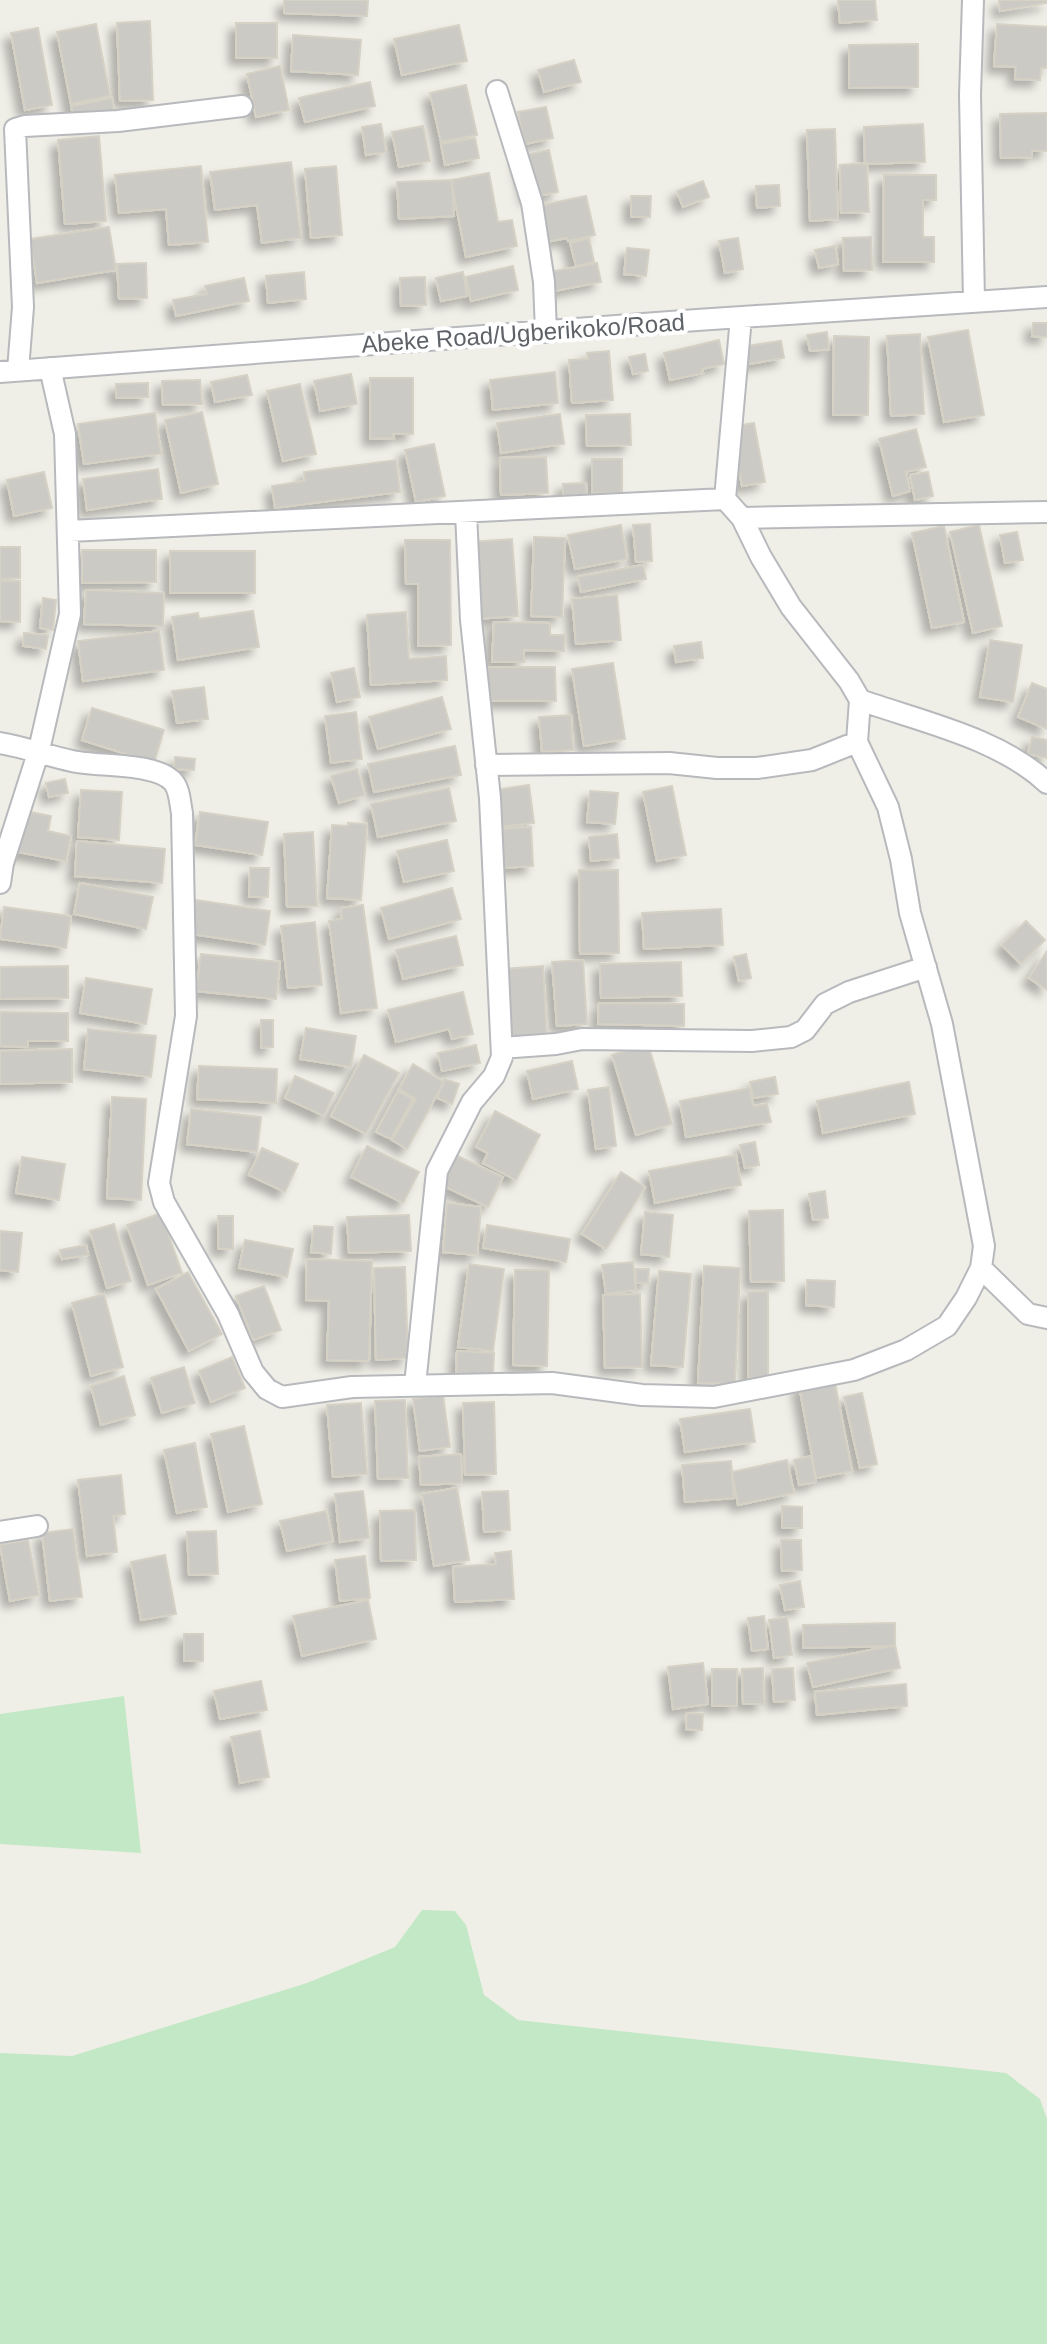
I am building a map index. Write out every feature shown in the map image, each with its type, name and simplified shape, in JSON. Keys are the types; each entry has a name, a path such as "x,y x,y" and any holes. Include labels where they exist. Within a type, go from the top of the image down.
{"street":[{"path":"973,0 970,95 974,301"},
{"path":"497,91 532,203 544,282 546,332"},
{"path":"9,371 23,307 15,129 118,121 242,106"},
{"name":"Abeke Road/Ugberikoko/Road","path":"9,371 1047,297"},
{"path":"0,743 39,750 72,761 135,768 164,775 174,782 182,813 186,1016 159,1183 164,1202 228,1314 253,1372 267,1389 282,1397 352,1387 552,1383 642,1395 714,1397 854,1370 906,1350 947,1326 981,1268 984,1246 942,1024 910,913 888,807 857,742 860,700 849,681 791,607 742,518 725,499 741,317"},
{"path":"0,883 3,863 39,750 70,614 65,434 50,368"},
{"path":"69,531 725,499"},
{"path":"742,518 1047,512"},
{"path":"415,1385 437,1171 472,1102 494,1076 502,1057 486,765 471,620 466,513"},
{"path":"860,700 996,747 1047,783"},
{"path":"486,765 669,763 757,768 812,760 857,742"},
{"path":"502,1048 582,1039 752,1041 791,1037 805,1030 825,1004 849,992 926,967"},
{"path":"981,1268 1028,1314 1047,1318"},
{"path":"0,1532 37,1526"}],"green space":[{"path":"124,1696 141,1853 0,1844 0,1714"},
{"path":"422,1910 455,1911 466,1925 484,1995 518,2020 1006,2073 1040,2099 1047,2119 1047,2344 0,2344 0,2053 72,2056 307,1983 395,1947"}],"building":[{"path":"284,0 368,0 367,16 284,13"},
{"path":"838,0 875,0 877,20 840,23"},
{"path":"999,0 1047,0 1047,3 1000,11"},
{"path":"150,21 153,100 120,101 117,23"},
{"path":"236,23 277,23 277,58 236,58"},
{"path":"96,24 110,96 71,104 57,32"},
{"path":"997,24 1047,27 1047,68 1041,68 1040,80 1015,79 1016,67 994,66"},
{"path":"459,25 467,61 402,75 394,39"},
{"path":"38,28 52,105 25,110 11,33"},
{"path":"293,35 361,40 358,75 291,71"},
{"path":"918,44 918,87 849,88 849,45"},
{"path":"574,60 581,82 544,92 538,70"},
{"path":"280,66 289,110 256,117 247,74"},
{"path":"370,82 375,106 305,122 299,98"},
{"path":"466,85 477,135 441,142 430,93"},
{"path":"112,98 115,117 75,125 71,106"},
{"path":"546,107 553,138 525,144 518,112"},
{"path":"1047,113 1047,151 1032,151 1032,157 1001,158 1000,114"},
{"path":"381,124 386,152 366,155 362,127"},
{"path":"923,124 925,162 865,164 864,127"},
{"path":"423,126 430,161 399,167 392,132"},
{"path":"835,129 838,219 810,221 807,130"},
{"path":"99,136 106,221 65,224 58,140"},
{"path":"475,138 479,158 445,165 441,144"},
{"path":"549,150 558,192 528,198 519,156"},
{"path":"291,162 301,238 262,243 257,205 215,210 210,172"},
{"path":"867,163 869,212 841,213 840,165"},
{"path":"201,166 208,242 169,245 166,209 119,213 115,175"},
{"path":"336,166 342,235 311,238 305,169"},
{"path":"489,173 498,222 512,220 517,246 466,257 451,180"},
{"path":"884,175 936,175 936,200 923,200 923,237 934,237 934,262 883,262"},
{"path":"452,180 454,216 399,219 397,182"},
{"path":"703,181 709,197 683,207 677,191"},
{"path":"779,185 780,206 757,208 756,186"},
{"path":"586,196 595,235 546,242 538,206"},
{"path":"631,196 651,196 650,217 631,217"},
{"path":"109,227 116,270 37,283 30,239"},
{"path":"871,237 872,270 844,271 843,238"},
{"path":"589,238 594,262 576,266 570,243"},
{"path":"738,238 743,269 725,273 719,241"},
{"path":"835,246 838,264 819,268 815,250"},
{"path":"627,248 649,250 646,276 624,274"},
{"path":"146,263 147,298 119,299 117,264"},
{"path":"597,263 601,282 554,291 550,272"},
{"path":"513,266 518,290 471,301 466,277"},
{"path":"304,272 306,299 268,303 266,276"},
{"path":"463,272 467,296 441,301 436,278"},
{"path":"425,277 426,305 401,306 400,278"},
{"path":"244,278 249,301 176,316 173,300 207,294 205,286"},
{"path":"1033,323 1047,323 1047,337 1032,336"},
{"path":"968,330 984,415 944,422 928,337"},
{"path":"827,332 829,349 810,351 807,335"},
{"path":"920,334 924,414 891,416 887,336"},
{"path":"834,336 869,337 868,415 833,415"},
{"path":"719,340 724,364 702,369 703,373 670,380 664,353"},
{"path":"781,341 784,358 749,364 746,346"},
{"path":"609,351 613,400 572,403 569,360 588,359 587,353"},
{"path":"645,354 648,371 633,374 629,357"},
{"path":"555,372 558,403 493,410 490,380"},
{"path":"351,374 357,404 320,411 314,381"},
{"path":"247,375 252,395 215,402 211,382"},
{"path":"370,378 413,378 413,434 370,439"},
{"path":"200,380 202,404 163,405 162,381"},
{"path":"148,383 148,397 116,398 116,384"},
{"path":"300,384 316,454 283,461 267,391"},
{"path":"202,412 218,484 181,493 165,420"},
{"path":"155,413 161,454 84,464 78,424"},
{"path":"560,414 564,444 501,453 497,423"},
{"path":"630,414 631,445 587,446 586,415"},
{"path":"754,423 765,482 742,486 731,427"},
{"path":"916,429 926,467 906,472 910,491 893,496 879,439"},
{"path":"434,444 445,496 416,502 405,450"},
{"path":"546,457 548,493 501,495 500,458"},
{"path":"592,459 622,459 622,493 592,493"},
{"path":"396,460 400,492 275,508 272,486 305,481 304,472"},
{"path":"158,469 162,499 87,510 83,479"},
{"path":"44,472 52,508 14,516 7,480"},
{"path":"928,472 933,496 915,500 910,475"},
{"path":"586,483 587,501 563,502 563,484"},
{"path":"650,524 652,561 636,562 633,525"},
{"path":"621,525 627,559 575,569 568,535"},
{"path":"979,525 1002,626 973,633 950,532"},
{"path":"944,526 964,622 932,628 912,533"},
{"path":"1017,532 1023,560 1005,563 1000,535"},
{"path":"534,537 565,538 562,617 531,616"},
{"path":"512,539 518,616 476,619 471,542"},
{"path":"405,540 450,540 451,645 418,646 418,584 406,584"},
{"path":"0,547 20,547 20,578 0,579"},
{"path":"82,550 156,550 156,582 82,583"},
{"path":"170,551 255,551 255,593 170,593"},
{"path":"643,565 646,579 581,592 578,577"},
{"path":"0,581 20,581 20,622 0,621"},
{"path":"86,590 164,593 163,626 84,624"},
{"path":"617,595 621,640 576,644 572,599"},
{"path":"43,598 56,600 53,630 40,628"},
{"path":"253,611 259,647 178,660 172,617 198,613 199,619"},
{"path":"406,612 409,659 446,656 447,680 371,685 367,615"},
{"path":"494,622 550,623 550,635 565,635 564,651 524,650 524,662 492,662"},
{"path":"159,631 164,670 83,681 78,641"},
{"path":"24,633 48,635 46,649 23,646"},
{"path":"990,640 1022,645 1013,702 980,697"},
{"path":"701,642 703,658 676,662 674,646"},
{"path":"613,663 625,739 584,746 572,669"},
{"path":"488,667 555,667 556,701 488,701"},
{"path":"354,668 360,697 337,702 331,673"},
{"path":"1032,683 1047,689 1047,729 1018,717"},
{"path":"204,687 208,719 177,723 172,691"},
{"path":"442,697 451,729 378,749 369,717"},
{"path":"92,708 164,730 154,763 82,740"},
{"path":"356,712 362,759 331,763 325,716"},
{"path":"571,715 573,750 542,752 539,717"},
{"path":"1032,737 1047,740 1047,758 1028,754"},
{"path":"455,746 461,775 374,792 368,764"},
{"path":"175,757 195,759 194,770 174,769"},
{"path":"357,769 365,795 339,803 331,776"},
{"path":"65,779 68,793 49,797 46,783"},
{"path":"529,785 534,823 500,827 495,790"},
{"path":"672,786 686,855 657,861 643,792"},
{"path":"449,788 456,821 378,837 371,804"},
{"path":"81,790 122,792 119,840 78,837"},
{"path":"590,791 618,793 615,824 587,822"},
{"path":"21,810 51,816 48,831 71,836 66,861 12,851"},
{"path":"200,812 268,822 262,855 195,845"},
{"path":"348,823 367,824 361,900 327,898 332,825 348,826"},
{"path":"531,827 533,866 500,868 498,829"},
{"path":"313,832 317,906 287,907 284,834"},
{"path":"617,834 619,858 591,861 589,837"},
{"path":"447,840 454,871 404,882 397,851"},
{"path":"77,841 165,849 162,883 75,876"},
{"path":"250,868 269,868 268,897 249,897"},
{"path":"579,870 618,870 619,953 580,954"},
{"path":"80,883 153,897 146,929 74,914"},
{"path":"452,888 461,919 389,939 381,908"},
{"path":"196,900 270,911 265,945 191,934"},
{"path":"363,905 377,1008 341,1013 329,921 342,919 341,908"},
{"path":"4,907 71,916 66,948 0,939"},
{"path":"721,909 723,945 644,949 642,913"},
{"path":"1026,921 1045,940 1021,964 1002,945"},
{"path":"315,922 322,985 288,988 281,926"},
{"path":"456,936 463,965 403,979 396,950"},
{"path":"1047,951 1047,990 1029,978"},
{"path":"201,954 280,962 276,999 196,991"},
{"path":"746,954 751,978 739,981 734,957"},
{"path":"583,960 587,1024 557,1026 552,962"},
{"path":"681,962 682,996 601,998 600,964"},
{"path":"68,966 68,998 0,999 0,967"},
{"path":"543,966 547,1036 507,1038 504,969"},
{"path":"86,978 152,989 146,1024 80,1013"},
{"path":"463,992 473,1034 452,1039 449,1029 396,1042 388,1010"},
{"path":"599,1003 684,1004 684,1026 598,1024"},
{"path":"0,1012 68,1013 68,1041 28,1041 28,1047 0,1046"},
{"path":"261,1020 273,1020 273,1047 261,1048"},
{"path":"306,1028 356,1036 351,1067 300,1059"},
{"path":"88,1029 156,1036 151,1077 84,1069"},
{"path":"648,1044 672,1124 636,1135 612,1055"},
{"path":"476,1045 480,1063 442,1071 438,1053"},
{"path":"72,1049 72,1082 0,1084 0,1051"},
{"path":"364,1055 399,1073 366,1134 331,1116"},
{"path":"572,1061 578,1089 533,1099 527,1071"},
{"path":"413,1064 444,1082 407,1149 392,1140 416,1099 399,1089"},
{"path":"199,1066 277,1069 276,1103 197,1099"},
{"path":"295,1076 334,1093 324,1116 285,1098"},
{"path":"775,1077 778,1094 753,1098 750,1082"},
{"path":"444,1079 459,1084 452,1104 437,1098"},
{"path":"909,1082 915,1114 823,1133 817,1101"},
{"path":"609,1087 616,1146 596,1149 588,1090"},
{"path":"750,1088 753,1106 767,1104 771,1122 686,1137 680,1101"},
{"path":"398,1091 413,1099 391,1139 376,1132"},
{"path":"112,1097 146,1099 141,1200 107,1198"},
{"path":"191,1109 261,1117 257,1152 187,1144"},
{"path":"495,1111 540,1135 516,1180 483,1163 488,1153 476,1147"},
{"path":"755,1142 759,1165 745,1168 740,1145"},
{"path":"367,1146 419,1172 403,1203 351,1177"},
{"path":"262,1148 298,1164 285,1192 249,1175"},
{"path":"449,1152 503,1177 488,1207 435,1182"},
{"path":"736,1155 741,1185 655,1203 649,1171"},
{"path":"22,1157 65,1164 59,1200 16,1193"},
{"path":"621,1172 645,1187 606,1249 582,1234"},
{"path":"825,1191 828,1218 813,1220 809,1194"},
{"path":"447,1203 481,1207 477,1255 443,1252"},
{"path":"783,1210 784,1281 751,1282 749,1211"},
{"path":"645,1212 673,1215 669,1257 641,1254"},
{"path":"161,1213 182,1273 148,1285 127,1225"},
{"path":"409,1215 411,1251 349,1253 347,1217"},
{"path":"218,1216 233,1216 233,1249 218,1249"},
{"path":"114,1224 131,1281 107,1288 90,1231"},
{"path":"487,1225 570,1239 566,1262 483,1248"},
{"path":"314,1226 333,1227 331,1254 311,1252"},
{"path":"0,1231 22,1233 18,1272 0,1270"},
{"path":"245,1240 293,1249 287,1277 239,1268"},
{"path":"86,1245 88,1255 62,1259 60,1250"},
{"path":"307,1259 372,1261 369,1361 327,1360 329,1301 306,1300"},
{"path":"633,1262 636,1290 606,1294 602,1265"},
{"path":"469,1264 504,1269 493,1351 458,1347"},
{"path":"704,1266 740,1268 735,1384 698,1383"},
{"path":"405,1267 408,1358 376,1360 374,1268"},
{"path":"636,1269 649,1269 648,1283 636,1283"},
{"path":"515,1270 549,1270 547,1366 513,1365"},
{"path":"659,1271 691,1274 683,1367 651,1365"},
{"path":"188,1272 222,1334 189,1351 156,1289"},
{"path":"807,1280 835,1281 834,1307 806,1305"},
{"path":"264,1286 281,1330 253,1340 236,1296"},
{"path":"768,1291 768,1377 748,1378 748,1292"},
{"path":"104,1294 123,1367 91,1376 72,1303"},
{"path":"640,1294 642,1367 605,1368 603,1295"},
{"path":"457,1351 494,1353 493,1375 456,1373"},
{"path":"232,1357 245,1388 211,1402 199,1371"},
{"path":"184,1367 195,1403 162,1413 151,1378"},
{"path":"124,1376 135,1415 101,1425 91,1386"},
{"path":"834,1378 852,1471 816,1478 799,1385"},
{"path":"862,1393 877,1464 860,1468 844,1397"},
{"path":"443,1395 450,1447 420,1451 413,1399"},
{"path":"405,1400 408,1478 378,1479 375,1401"},
{"path":"494,1402 496,1474 465,1475 463,1403"},
{"path":"361,1403 367,1474 333,1477 327,1405"},
{"path":"750,1409 755,1442 685,1452 680,1419"},
{"path":"244,1426 262,1504 228,1512 211,1434"},
{"path":"195,1443 207,1507 177,1513 164,1450"},
{"path":"461,1454 462,1483 421,1485 419,1457"},
{"path":"811,1456 816,1482 799,1485 794,1460"},
{"path":"787,1460 794,1493 738,1505 732,1472"},
{"path":"731,1461 734,1498 685,1502 682,1465"},
{"path":"121,1475 125,1514 113,1516 117,1552 87,1556 78,1480"},
{"path":"457,1488 469,1560 434,1566 422,1494"},
{"path":"363,1491 369,1538 340,1542 335,1494"},
{"path":"508,1491 510,1530 484,1532 482,1492"},
{"path":"782,1506 802,1507 802,1528 782,1528"},
{"path":"415,1510 416,1560 381,1561 380,1511"},
{"path":"326,1511 333,1541 287,1551 280,1521"},
{"path":"73,1529 82,1597 50,1601 42,1533"},
{"path":"216,1531 218,1574 189,1575 187,1532"},
{"path":"28,1540 39,1595 10,1601 0,1545"},
{"path":"781,1540 801,1540 802,1570 782,1571"},
{"path":"511,1551 514,1599 455,1602 453,1567 496,1564 495,1553"},
{"path":"165,1555 176,1614 141,1620 131,1562"},
{"path":"365,1556 370,1598 340,1601 335,1560"},
{"path":"800,1581 804,1607 785,1610 780,1585"},
{"path":"368,1600 376,1639 302,1656 293,1616"},
{"path":"764,1616 768,1649 752,1651 748,1618"},
{"path":"787,1617 792,1655 774,1658 769,1620"},
{"path":"895,1623 895,1646 803,1648 803,1625"},
{"path":"184,1634 203,1634 203,1661 184,1661"},
{"path":"895,1645 900,1668 813,1687 807,1663"},
{"path":"703,1663 708,1704 673,1709 668,1667"},
{"path":"763,1668 764,1704 743,1704 742,1669"},
{"path":"793,1668 795,1700 774,1702 772,1669"},
{"path":"712,1669 737,1669 737,1706 712,1706"},
{"path":"261,1681 267,1710 220,1719 214,1691"},
{"path":"906,1684 907,1706 817,1715 815,1692"},
{"path":"687,1713 703,1714 702,1730 686,1729"},
{"path":"260,1731 269,1777 240,1783 231,1737"}]}
